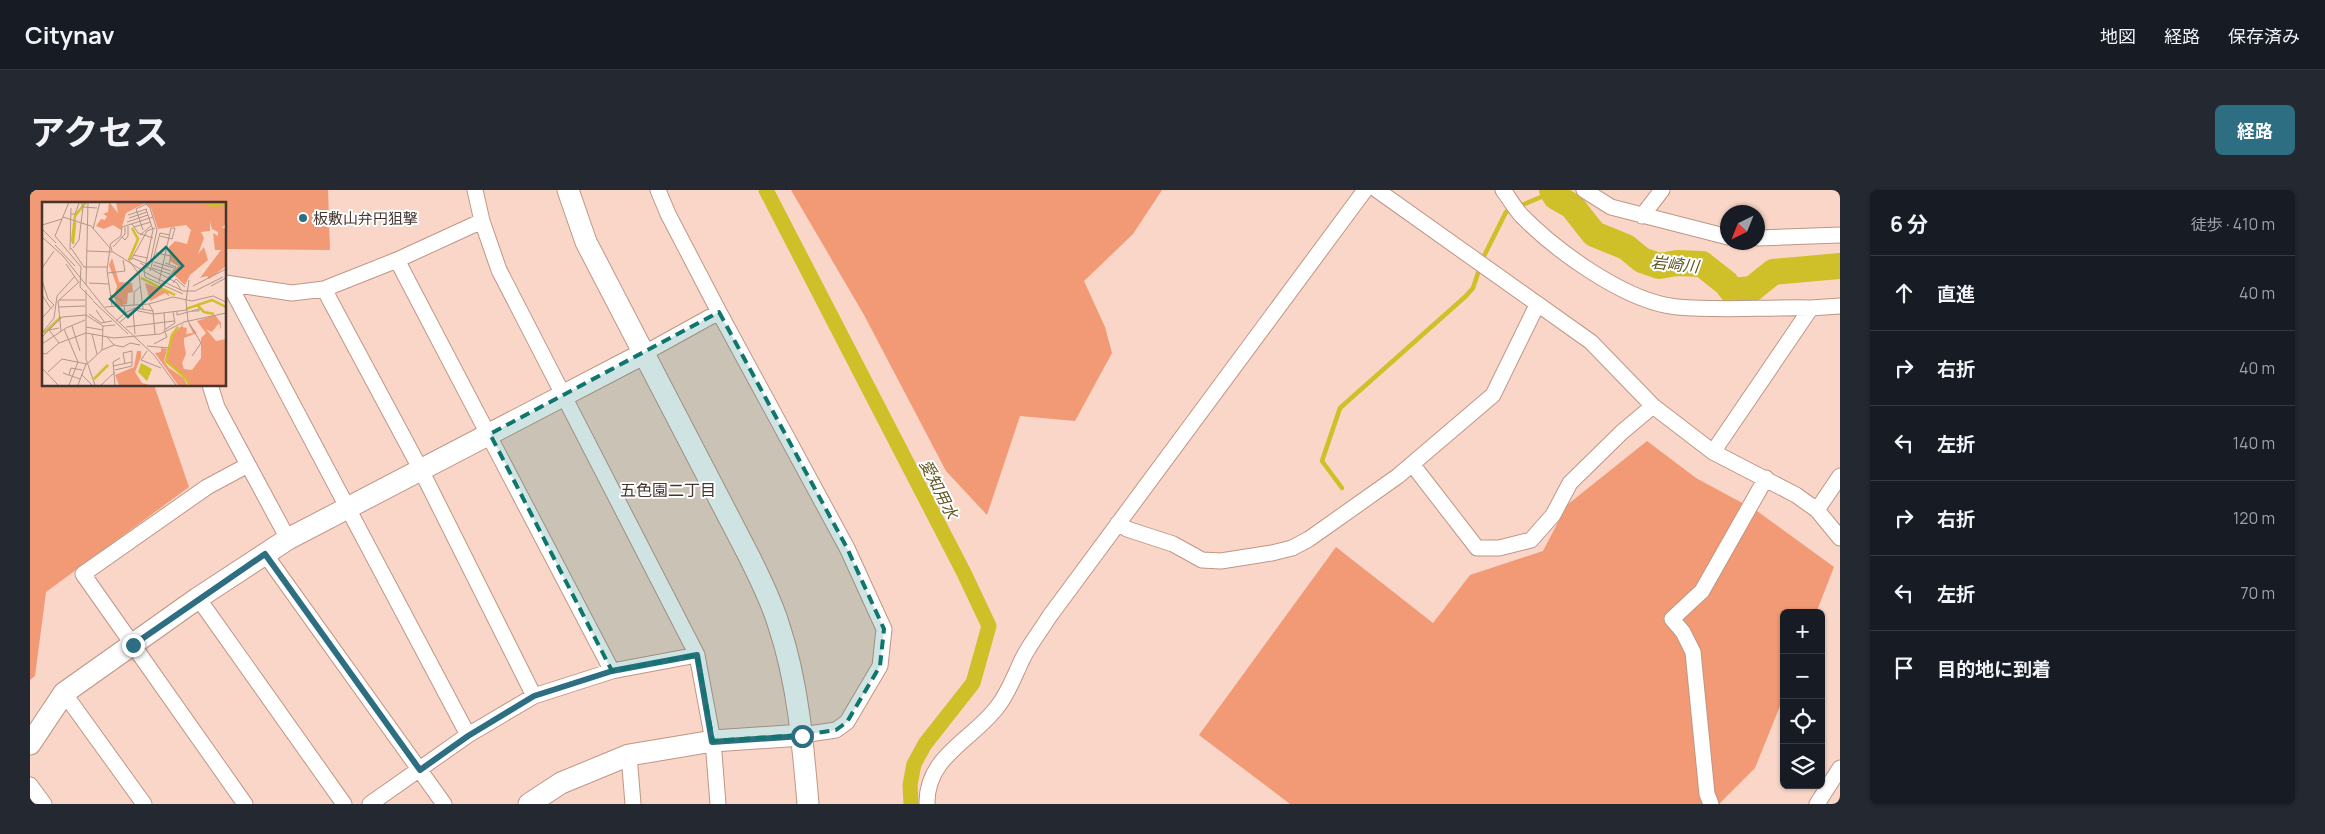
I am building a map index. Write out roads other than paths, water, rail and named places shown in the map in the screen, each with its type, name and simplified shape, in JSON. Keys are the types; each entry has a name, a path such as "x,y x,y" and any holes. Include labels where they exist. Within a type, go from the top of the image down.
{"street":[{"path":"474,190 482,221 499,270 697,655 712,742 718,804"},
{"path":"568,190 586,242 772,604 788,655 802,736 808,804"},
{"path":"529,804 561,783 629,756 712,742 802,736 836,730 847,722 880,666 884,629 847,548 719,312 668,214 658,190"},
{"path":"927,804 930,782 938,765 952,748 974,733 998,706 1022,660 1049,617 1365,190"},
{"path":"1377,190 1591,342 1653,406 1713,452 1766,478 1796,495 1817,510 1840,538"},
{"path":"1503,190 1520,214 1549,240 1589,270 1645,299 1675,307 1745,310 1840,306"},
{"path":"1584,190 1611,207 1720,235"},
{"path":"1642,216 1662,190"},
{"path":"227,283 292,293 324,289 397,260 482,221"},
{"path":"1765,238 1840,235"},
{"path":"397,260 490,434 612,671"},
{"path":"227,283 468,736"},
{"path":"324,289 421,470 534,696"},
{"path":"1118,523 1127,529 1173,544 1202,560 1221,561 1292,548 1309,539 1398,476 1493,395 1537,305"},
{"path":"1713,452 1811,308"},
{"path":"30,744 64,693 198,598 288,539 643,354 719,312"},
{"path":"210,386 217,407 288,539"},
{"path":"1412,464 1477,548 1507,546 1531,540 1553,515 1570,483 1622,432 1653,406"},
{"path":"245,804 83,574 206,487 248,465"},
{"path":"1817,510 1840,476"},
{"path":"1711,804 1707,794 1693,652 1683,632 1672,619 1702,591 1766,478"},
{"path":"265,554 444,804"},
{"path":"198,598 344,804"},
{"path":"370,804 468,736 534,696 612,671 697,655"},
{"path":"64,693 144,804"},
{"path":"629,756 633,804"},
{"path":"1817,804 1838,775"},
{"path":"30,785 44,804"}],"waterway":[{"name":"愛知用水","path":"766,190 964,573 989,626 973,683 925,744 914,764 910,785 911,804"},
{"name":"岩崎川","path":"1552,190 1556,197 1572,206 1594,234 1626,247 1642,260 1659,266 1677,263 1702,264 1726,283 1732,291 1752,289 1773,272 1840,266"},
{"path":"1482,260 1506,212 1541,197 1556,197"},
{"path":"1342,488 1322,461 1340,408 1466,296 1473,288 1480,267"}],"place":[{"name":"板敷山弁円狙撃","path":"303,218"}],"district":[{"name":"五色園二丁目","path":"668,490"}]}
